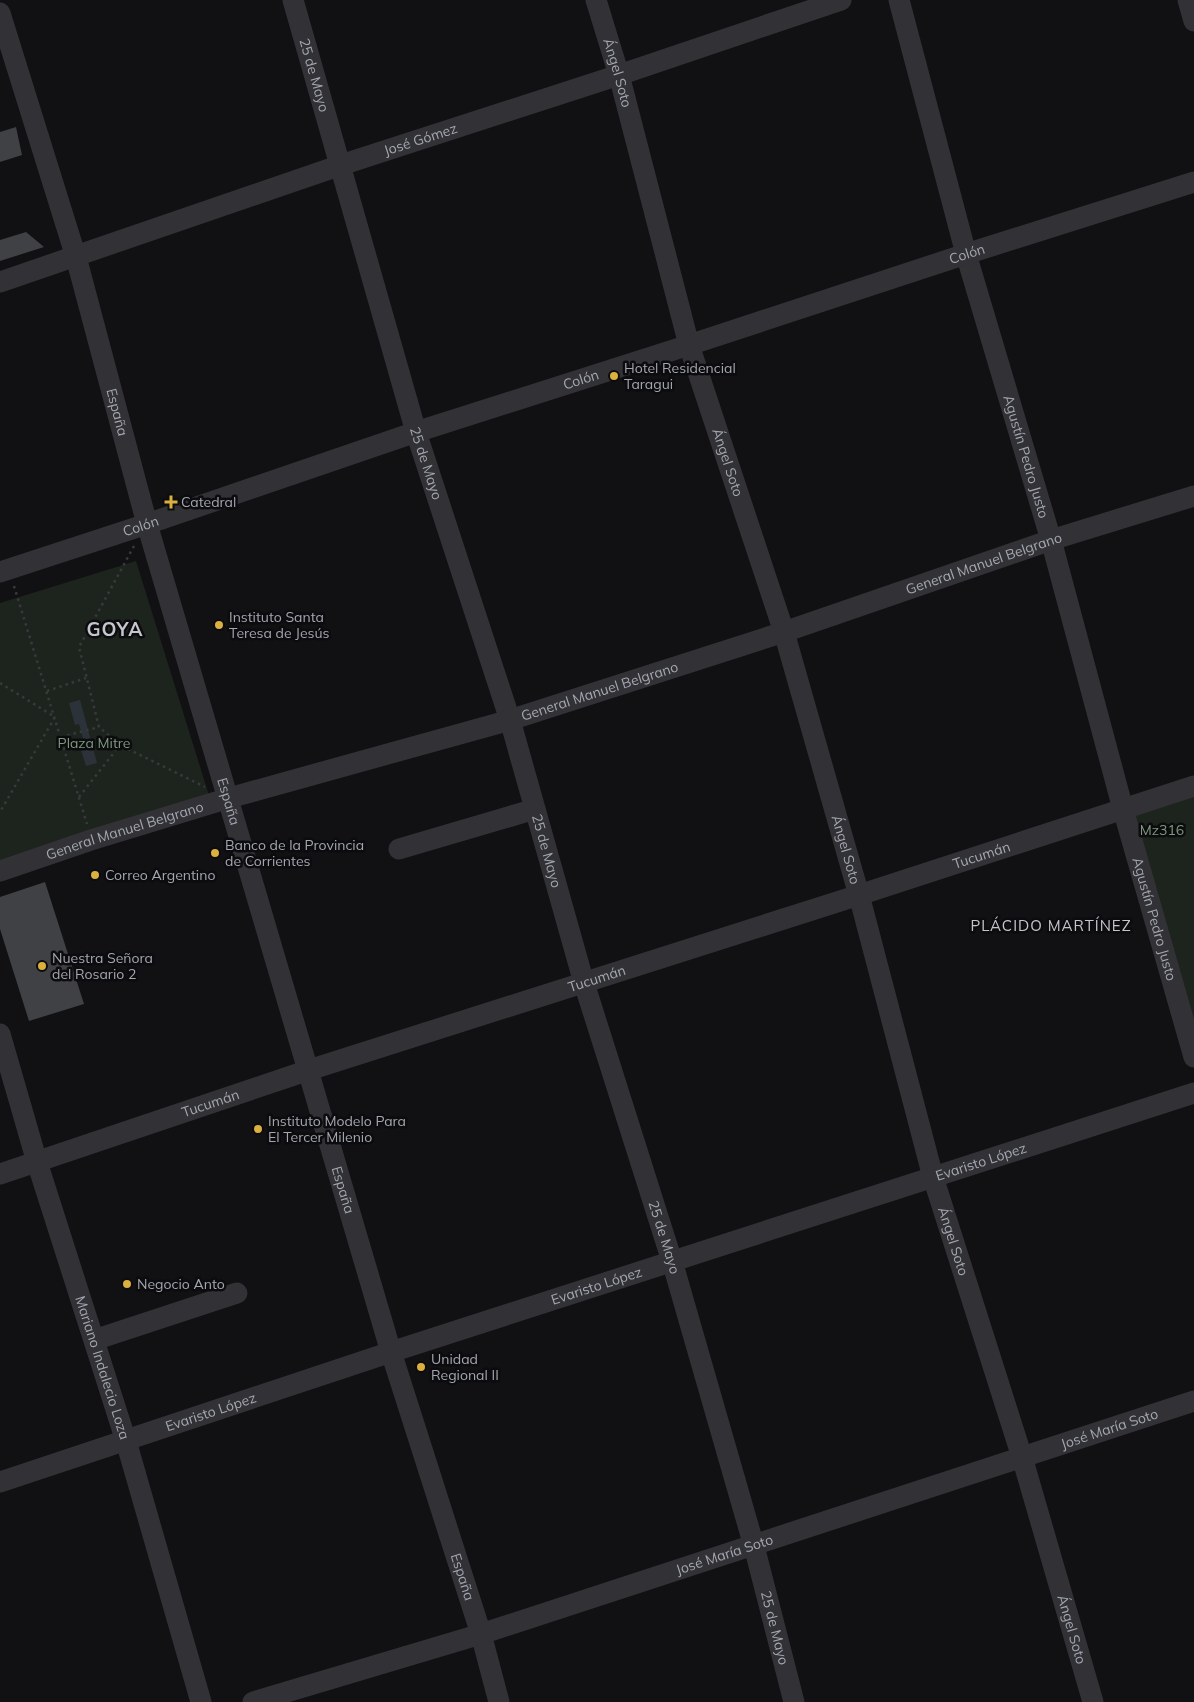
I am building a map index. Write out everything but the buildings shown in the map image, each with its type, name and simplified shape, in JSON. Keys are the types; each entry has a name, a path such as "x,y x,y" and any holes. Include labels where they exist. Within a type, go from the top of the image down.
{"street":[{"name":"25 de Mayo","path":"293,0 416,432 510,720 584,983 672,1260 754,1546 794,1702"},
{"name":"Ángel Soto","path":"596,0 619,75 689,345 784,632 859,895 933,1177 1022,1457 1093,1702"},
{"name":"José Gómez","path":"0,282 341,165 619,75 841,0"},
{"name":"Agustín Pedro Justo","path":"899,0 966,254 1051,540 1122,809 1194,1057"},
{"path":"1188,0 1194,21"},
{"name":"España","path":"0,13 76,257 147,524 391,1352 481,1634 499,1702"},
{"name":"Colón","path":"5,570 147,524 416,432 1194,182"},
{"name":"General Manuel Belgrano","path":"0,872 92,840 229,798 510,720 784,632 1051,540 1194,496"},
{"name":"Tucumán","path":"0,1174 309,1070 1194,786"},
{"path":"399,849 535,809"},
{"name":"Mariano Indalecio Loza","path":"0,1034 37,1162 126,1441 201,1702"},
{"name":"Evaristo López","path":"0,1482 672,1260 1194,1093"},
{"path":"94,1340 237,1293"},
{"name":"José María Soto","path":"253,1702 481,1634 1194,1401"}],"path":[{"path":"147,524 79,647 99,727 120,745 229,798"},
{"path":"5,570 47,691 92,840"},
{"path":"47,691 87,678"},
{"path":"0,684 55,717"},
{"path":"0,812 55,717"},
{"path":"61,737 99,727"},
{"path":"79,797 120,745"}],"green space":[{"name":"Plaza Mitre","path":"136,561 212,805 0,871 0,603"},
{"name":"Mz316","path":"1194,786 1194,1057 1123,809"}],"shaded area":[{"path":"80,700 97,763 86,766 79,743 84,742 79,724 75,725 69,703"}],"place":[{"name":"Hotel Residencial Taragui","path":"614,376"},
{"name":"Catedral","path":"171,502"},
{"name":"Instituto Santa Teresa de Jesús","path":"219,625"},
{"name":"Banco de la Provincia de Corrientes","path":"215,853"},
{"name":"Correo Argentino","path":"95,875"},
{"name":"Nuestra Señora del Rosario 2","path":"42,966"},
{"name":"Instituto Modelo Para El Tercer Milenio","path":"258,1129"},
{"name":"Negocio Anto","path":"127,1284"},
{"name":"Unidad Regional II","path":"421,1367"}],"district":[{"name":"GOYA","path":"115,629"},
{"name":"PLÁCIDO MARTÍNEZ","path":"1051,926"}]}
